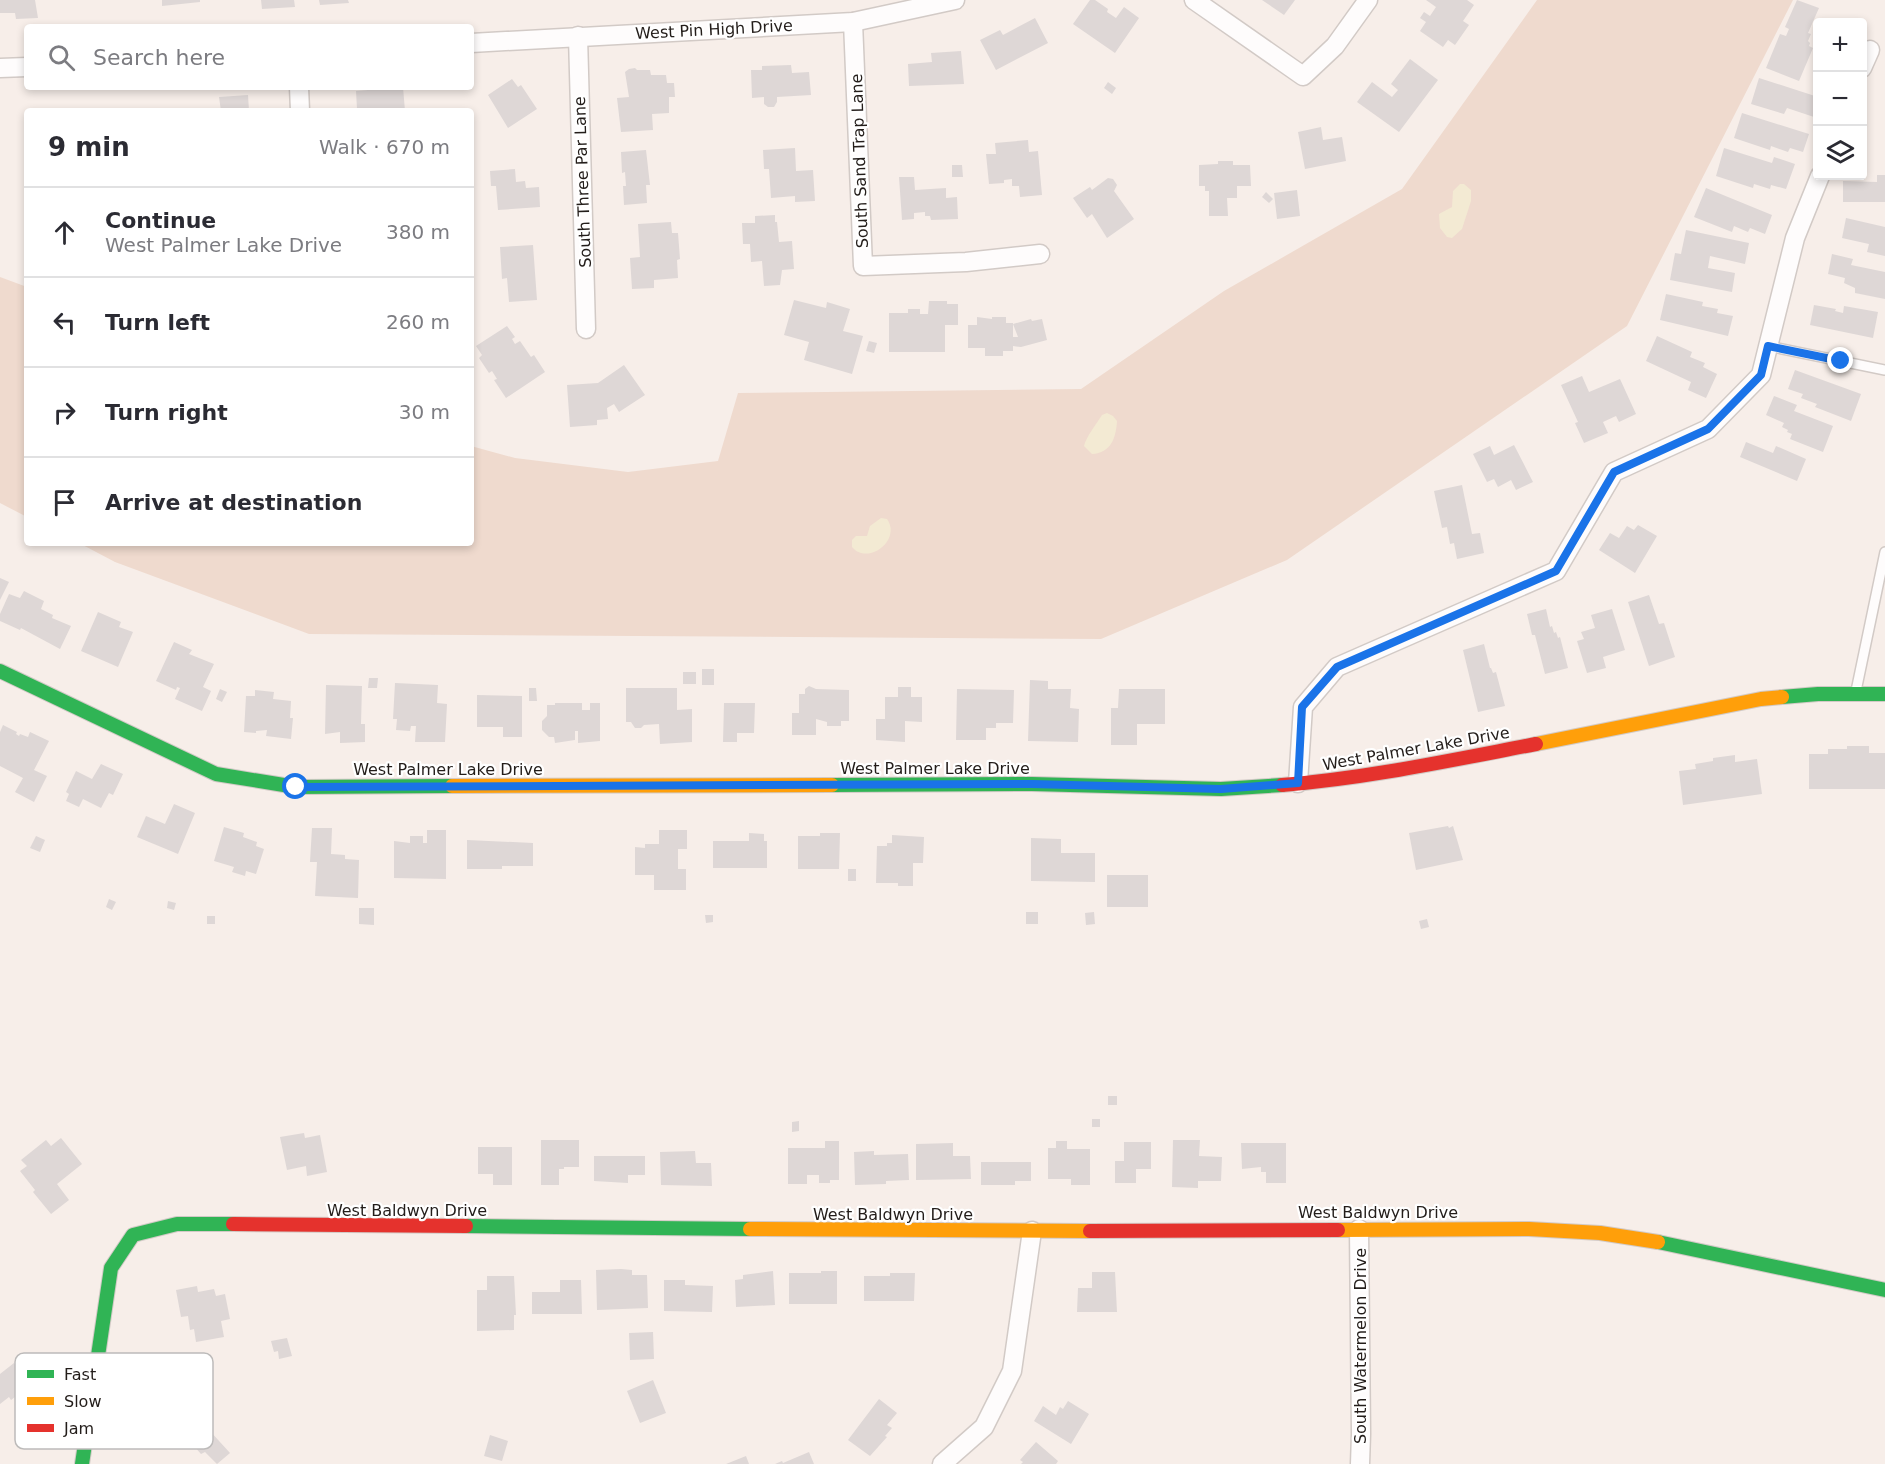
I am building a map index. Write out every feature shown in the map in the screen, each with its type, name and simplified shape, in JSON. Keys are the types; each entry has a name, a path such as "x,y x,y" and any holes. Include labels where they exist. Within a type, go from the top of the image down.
{"street":[{"name":"West Pin High Drive","path":"474,43 853,22 955,0"},
{"path":"1194,0 1304,76 1335,46 1368,0"},
{"name":"South Sand Trap Lane","path":"853,22 863,266 966,262 1040,255"},
{"name":"South Three Par Lane","path":"578,36 586,329"},
{"path":"1867,58 1870,50"},
{"path":"0,68 24,67"},
{"path":"299,90 300,108"},
{"path":"1298,783 1302,707 1337,667 1556,571 1614,472 1708,429 1761,375 1795,238 1818,180"},
{"name":"West Palmer Lake Drive","path":"0,671 216,774 296,787 1032,784 1221,789 1332,781 1387,773 1728,704 1792,696 1885,694"},
{"name":"West Baldwyn Drive","path":"98,1353 111,1268 133,1235 177,1224 1032,1231 1529,1229 1619,1235 1717,1253 1885,1290"},
{"name":"South Watermelon Drive","path":"1359,1228 1360,1464"},
{"path":"942,1464 984,1427 1012,1371 1032,1231"},
{"name":"West Baldwyn Drive","path":"82,1464 84,1449"}],"lane":[{"path":"1768,346 1885,370"},
{"path":"1856,694 1885,552"}],"shaded area":[{"path":"1537,0 1793,0 1627,326 1287,560 1101,639 309,634 115,562 85,546 474,546 474,447 515,458 628,472 718,461 738,393 1081,389 1224,291 1402,189"},
{"path":"0,277 24,286 24,515 0,503"}],"sand":[{"path":"1460,184 1464,184 1471,190 1471,201 1462,229 1452,238 1447,237 1440,228 1439,214 1452,207 1453,191"},
{"path":"1107,413 1117,421 1114,439 1104,451 1092,454 1084,446 1085,442 1102,415"},
{"path":"881,518 887,519 890,535 881,548 866,554 852,547 852,540 856,536 867,536 870,526"}],"building":[{"path":"0,0 35,0 38,18 16,19 15,13 0,13"},
{"path":"162,0 200,0 200,2 162,6"},
{"path":"261,0 294,0 295,7 262,9"},
{"path":"319,0 348,0 349,3 320,5"},
{"path":"1090,0 1095,0 1108,9 1107,12 1116,18 1124,7 1139,18 1115,53 1073,24"},
{"path":"1262,0 1295,0 1284,15"},
{"path":"1426,0 1467,0 1474,5 1463,21 1469,25 1455,45 1448,40 1443,47 1420,31 1426,22 1420,18 1424,12 1430,16 1436,7"},
{"path":"1797,0 1819,8 1808,33 1811,34 1808,41 1809,46 1813,48 1799,81 1766,68 1780,34 1786,36 1789,29 1785,27"},
{"path":"1035,18 1048,43 996,70 980,40 1000,30 1003,35"},
{"path":"961,51 964,84 909,86 908,64 932,62 931,53"},
{"path":"1410,59 1438,80 1399,132 1357,102 1372,82 1392,97 1398,90 1391,84"},
{"path":"791,65 792,73 809,72 811,95 777,97 774,107 764,104 764,97 752,98 751,70 762,70 762,66"},
{"path":"635,68 650,70 651,75 666,75 667,83 674,83 675,97 669,97 669,113 652,114 653,130 621,132 617,98 629,97 625,72"},
{"path":"1759,78 1813,95 1813,117 1787,108 1784,114 1751,104"},
{"path":"512,79 518,87 521,85 537,109 508,128 488,95"},
{"path":"1108,82 1116,88 1112,94 1104,88"},
{"path":"403,90 405,108 357,108 356,91"},
{"path":"248,95 249,108 221,108 219,97"},
{"path":"1742,113 1809,134 1803,152 1790,148 1788,152 1771,146 1770,150 1734,138"},
{"path":"1321,127 1323,140 1342,137 1346,161 1305,169 1298,132"},
{"path":"1028,140 1029,152 1038,151 1042,195 1020,197 1019,186 1012,186 1012,179 1004,180 1004,183 989,184 986,154 996,154 995,143"},
{"path":"795,148 796,171 813,170 815,201 795,202 795,196 771,198 769,169 764,169 763,150"},
{"path":"1724,148 1772,163 1774,157 1795,164 1786,189 1771,185 1770,189 1754,184 1753,188 1716,176"},
{"path":"646,150 650,185 646,185 647,203 624,205 623,186 626,186 625,172 622,173 621,152"},
{"path":"1218,161 1233,161 1233,165 1250,165 1251,186 1237,186 1237,198 1227,198 1228,216 1209,216 1209,191 1205,191 1205,186 1199,186 1199,165 1218,164"},
{"path":"952,165 962,165 963,177 952,177"},
{"path":"515,169 516,182 525,181 526,188 539,187 540,207 498,210 496,186 491,186 490,171"},
{"path":"1877,175 1885,175 1885,202 1843,202 1843,181 1877,182"},
{"path":"899,177 914,177 915,190 946,188 946,198 957,197 958,219 931,220 930,216 925,216 925,212 914,213 914,219 902,220"},
{"path":"1108,178 1113,179 1117,185 1114,191 1134,219 1107,238 1092,214 1087,218 1073,198 1090,187 1092,190"},
{"path":"1706,188 1772,215 1765,234 1750,228 1748,232 1734,226 1732,232 1694,217"},
{"path":"1297,190 1300,216 1277,219 1274,193"},
{"path":"1266,192 1273,199 1269,203 1262,197"},
{"path":"775,215 779,242 792,241 794,269 782,270 780,285 764,286 762,261 751,262 750,244 743,244 742,223 755,223 755,216"},
{"path":"1846,218 1885,227 1885,256 1867,252 1869,244 1842,238"},
{"path":"671,222 672,233 678,233 680,259 677,260 678,278 654,280 654,288 632,289 630,258 640,257 638,224"},
{"path":"1686,230 1749,243 1745,264 1710,256 1708,268 1735,273 1732,292 1670,280 1675,253 1681,254"},
{"path":"533,245 537,300 509,302 507,278 502,279 500,247"},
{"path":"1832,254 1853,259 1851,265 1885,272 1885,299 1855,293 1855,288 1844,283 1845,278 1828,274"},
{"path":"1666,294 1703,302 1702,306 1718,309 1717,313 1733,316 1728,336 1660,320"},
{"path":"794,300 826,308 827,302 850,309 843,331 863,336 852,374 804,360 809,342 784,335"},
{"path":"929,301 947,301 947,304 958,304 958,325 945,325 945,352 889,352 889,313 908,313 908,309 920,309 920,314 928,314"},
{"path":"1814,305 1836,309 1835,311 1843,313 1844,306 1878,312 1873,338 1810,325"},
{"path":"977,317 992,319 992,317 1006,317 1006,323 1013,324 1031,319 1032,321 1042,319 1047,340 1021,347 1013,346 1013,351 1003,351 1003,356 985,356 985,348 968,348 968,325 977,325","holes":["1013,324 1018,337 1013,337"]},
{"path":"507,326 515,337 512,339 515,344 520,341 531,357 534,355 545,372 506,398 494,380 497,379 492,371 489,373 479,358 482,355 476,346"},
{"path":"1657,336 1692,352 1690,357 1705,363 1703,367 1717,374 1706,398 1688,390 1691,382 1646,361"},
{"path":"869,341 877,343 874,353 866,351"},
{"path":"624,365 645,395 619,412 614,404 607,408 608,419 597,420 597,425 570,427 567,385 598,383"},
{"path":"1795,370 1861,394 1851,421 1815,407 1817,404 1801,398 1803,394 1788,389"},
{"path":"1582,376 1589,392 1620,379 1636,414 1619,422 1616,416 1603,422 1608,433 1584,443 1575,423 1578,422 1561,385"},
{"path":"1774,396 1797,405 1794,411 1833,426 1823,452 1790,439 1792,434 1782,427 1784,423 1766,415"},
{"path":"1746,442 1773,453 1776,446 1806,459 1797,481 1740,457"},
{"path":"1514,445 1533,482 1516,490 1511,480 1498,487 1494,479 1487,482 1473,454 1490,446 1494,455"},
{"path":"1462,485 1472,534 1480,533 1484,553 1457,559 1454,543 1450,544 1447,527 1442,528 1434,491"},
{"path":"1638,525 1657,536 1635,573 1599,550 1610,533 1619,538 1627,526 1634,530"},
{"path":"0,578 9,582 0,600"},
{"path":"24,591 44,601 41,609 53,615 52,618 71,626 60,649 21,628 20,630 0,621 0,614 9,594 20,598"},
{"path":"1649,595 1659,624 1664,623 1675,657 1649,666 1628,602"},
{"path":"1546,609 1550,627 1552,626 1558,638 1560,637 1568,668 1545,674 1527,614"},
{"path":"1612,609 1625,650 1603,657 1606,668 1587,673 1577,641 1584,639 1581,632 1595,628 1591,615"},
{"path":"98,612 121,622 119,627 133,632 118,667 81,651"},
{"path":"174,642 192,650 189,654 214,664 203,687 211,691 202,711 175,699 180,688 177,687 176,690 156,681"},
{"path":"1484,644 1490,668 1493,673 1496,672 1505,706 1478,712 1463,650"},
{"path":"702,669 714,669 714,685 702,685"},
{"path":"683,672 696,672 696,684 683,684"},
{"path":"369,678 378,678 377,688 368,688"},
{"path":"1030,680 1048,681 1048,689 1071,689 1070,708 1079,709 1078,742 1028,741"},
{"path":"395,683 438,685 437,703 447,704 445,742 415,742 416,726 411,726 410,731 396,730 397,719 393,719"},
{"path":"326,685 362,686 361,724 365,724 365,742 340,743 340,732 325,734"},
{"path":"809,686 816,689 849,690 849,721 841,721 841,726 827,726 827,722 816,719 816,735 792,735 792,713 799,713 799,694 805,694 805,689"},
{"path":"898,687 911,687 911,697 922,697 922,722 905,721 905,742 876,740 876,719 885,719 885,697 898,697"},
{"path":"529,688 536,688 537,701 529,701"},
{"path":"626,688 677,688 677,710 692,709 692,742 660,744 659,724 635,728 631,722 626,722"},
{"path":"220,689 227,692 222,702 216,699"},
{"path":"957,689 1014,690 1013,723 996,723 996,728 986,728 986,740 956,740"},
{"path":"1119,689 1165,689 1165,724 1137,724 1137,745 1111,745 1111,708 1118,708"},
{"path":"255,690 274,692 273,699 291,701 290,718 293,718 291,739 266,736 267,730 256,731 256,733 244,732 246,696 255,696"},
{"path":"477,695 522,696 522,737 503,737 503,727 477,727"},
{"path":"555,703 582,703 582,710 590,710 590,703 600,703 600,741 578,743 578,731 575,731 575,740 555,743 554,737 549,737 542,730 542,721 547,716 547,705 555,705"},
{"path":"724,703 755,703 754,733 737,733 737,742 723,742"},
{"path":"3,725 17,732 19,736 20,734 28,737 30,732 49,741 34,770 47,776 34,802 15,792 23,778 0,766 0,732"},
{"path":"1847,746 1869,746 1869,753 1885,753 1885,789 1809,789 1809,754 1828,754 1828,749 1847,749"},
{"path":"1735,755 1735,762 1757,759 1762,794 1683,805 1679,771 1696,769 1695,764 1713,761 1713,758"},
{"path":"101,764 123,774 113,795 109,793 101,808 83,799 79,807 66,801 69,794 66,792 76,771 92,779"},
{"path":"174,804 195,813 178,854 137,837 146,816 165,824"},
{"path":"1448,826 1449,828 1453,826 1463,860 1416,870 1409,833"},
{"path":"224,827 244,833 243,837 257,842 256,846 264,849 256,874 246,871 245,876 232,872 234,867 214,861"},
{"path":"312,828 332,828 331,854 345,855 345,859 359,860 358,898 315,896 317,862 310,862"},
{"path":"427,830 446,830 446,879 394,878 394,841 410,843 410,836 423,836 423,843 427,843"},
{"path":"659,830 687,830 687,849 678,849 678,869 686,869 686,890 654,890 654,875 635,875 635,847 645,848 645,844 659,844"},
{"path":"749,833 764,834 764,841 767,841 767,868 713,868 713,841 749,841"},
{"path":"820,833 840,833 839,869 798,869 798,836 820,836"},
{"path":"892,835 924,837 923,863 913,863 913,886 876,883 877,846 887,846 887,843 892,843"},
{"path":"36,836 45,840 40,852 30,848"},
{"path":"1031,838 1061,839 1061,853 1095,853 1095,882 1031,881"},
{"path":"467,840 533,843 533,866 467,869"},
{"path":"848,869 856,869 856,881 848,881"},
{"path":"1107,875 1148,875 1148,907 1107,907"},
{"path":"109,899 116,902 112,910 106,907"},
{"path":"168,901 176,903 174,910 167,908"},
{"path":"359,908 374,908 374,925 359,924"},
{"path":"1026,912 1038,912 1038,924 1026,924"},
{"path":"1094,912 1095,924 1086,925 1085,913"},
{"path":"705,915 713,915 713,922 706,923"},
{"path":"207,916 215,916 215,924 207,924"},
{"path":"1427,919 1429,927 1421,929 1419,921"},
{"path":"1108,1096 1117,1096 1117,1105 1108,1105"},
{"path":"1092,1119 1100,1119 1100,1127 1092,1127"},
{"path":"799,1121 799,1131 792,1132 792,1122"},
{"path":"304,1133 305,1138 320,1135 327,1172 307,1176 306,1166 287,1170 280,1137"},
{"path":"61,1138 82,1164 57,1184 69,1200 51,1214 20,1171 27,1166 21,1160 46,1140 51,1146"},
{"path":"541,1140 579,1140 579,1167 559,1169 559,1185 541,1185"},
{"path":"1173,1140 1200,1140 1199,1156 1222,1157 1221,1181 1198,1181 1198,1188 1172,1187"},
{"path":"825,1141 839,1141 839,1180 819,1183 819,1175 807,1175 807,1184 788,1184 788,1148 825,1148"},
{"path":"1056,1141 1067,1141 1067,1149 1090,1149 1090,1185 1071,1185 1071,1179 1048,1179 1048,1148 1056,1148"},
{"path":"1124,1142 1151,1142 1151,1169 1136,1169 1136,1183 1115,1183 1115,1161 1124,1161"},
{"path":"953,1143 953,1156 970,1156 971,1179 916,1180 916,1144"},
{"path":"1241,1143 1286,1143 1286,1183 1266,1183 1266,1172 1261,1172 1261,1167 1242,1169"},
{"path":"478,1147 512,1147 512,1185 493,1185 493,1174 478,1174"},
{"path":"695,1151 696,1163 711,1163 712,1186 661,1185 660,1152"},
{"path":"874,1151 874,1155 908,1154 909,1180 886,1181 886,1184 855,1185 854,1152"},
{"path":"594,1156 645,1156 645,1175 628,1175 628,1183 594,1181"},
{"path":"981,1162 1031,1162 1031,1181 1015,1181 1015,1185 981,1185"},
{"path":"596,1270 632,1270 632,1275 647,1275 648,1308 597,1310"},
{"path":"773,1271 775,1305 736,1307 735,1280 743,1279 743,1275"},
{"path":"821,1271 837,1271 837,1304 789,1304 789,1273 821,1273"},
{"path":"1092,1272 1115,1272 1117,1312 1077,1312 1078,1288 1092,1288"},
{"path":"890,1273 915,1273 914,1301 864,1301 864,1276 890,1276"},
{"path":"487,1276 514,1276 516,1315 514,1315 514,1330 477,1331 477,1290 487,1290"},
{"path":"560,1280 581,1280 582,1314 532,1314 532,1292 560,1292"},
{"path":"664,1280 685,1280 685,1285 713,1286 712,1312 664,1311"},
{"path":"197,1286 198,1292 214,1289 216,1296 225,1294 230,1319 221,1321 224,1337 196,1342 194,1329 190,1330 188,1316 181,1317 176,1290"},
{"path":"653,1332 654,1359 630,1360 629,1333"},
{"path":"287,1338 292,1356 279,1359 278,1351 274,1352 271,1341"},
{"path":"15,1364 15,1397 11,1400 9,1397 0,1404 0,1374"},
{"path":"653,1380 666,1413 640,1423 627,1391"},
{"path":"879,1399 897,1413 887,1425 892,1428 885,1436 887,1437 870,1456 848,1440"},
{"path":"1068,1401 1089,1414 1071,1444 1034,1421 1043,1406 1056,1415 1060,1407 1063,1409"},
{"path":"213,1434 230,1453 217,1464 205,1452 201,1454 197,1449 213,1449"},
{"path":"490,1435 508,1441 502,1461 484,1456"},
{"path":"1036,1442 1058,1461 1056,1464 1021,1464 1023,1462 1020,1460"},
{"path":"809,1452 814,1464 775,1464 782,1461 783,1463"},
{"path":"746,1456 749,1464 726,1464"}],"traffic: fast":[{"path":"0,671 216,774 296,787 452,786"},
{"path":"1782,697 1818,694 1885,694"},
{"path":"832,785 1032,784 1221,789 1282,785"},
{"path":"98,1353 111,1268 133,1235 177,1224 233,1224"},
{"path":"466,1226 750,1229"},
{"path":"1658,1242 1885,1290"},
{"path":"82,1464 84,1449"}],"traffic: slow":[{"path":"1536,744 1761,699 1782,697"},
{"path":"452,786 832,785"},
{"path":"750,1229 1090,1231"},
{"path":"1338,1230 1529,1229 1600,1233 1658,1242"}],"traffic: jam":[{"path":"1282,785 1378,773 1536,744"},
{"path":"233,1224 466,1226"},
{"path":"1090,1231 1338,1230"}],"route":[{"path":"296,787 1032,784 1221,789 1298,783 1302,707 1337,667 1556,571 1614,472 1708,429 1761,375 1768,346 1841,361"}]}
